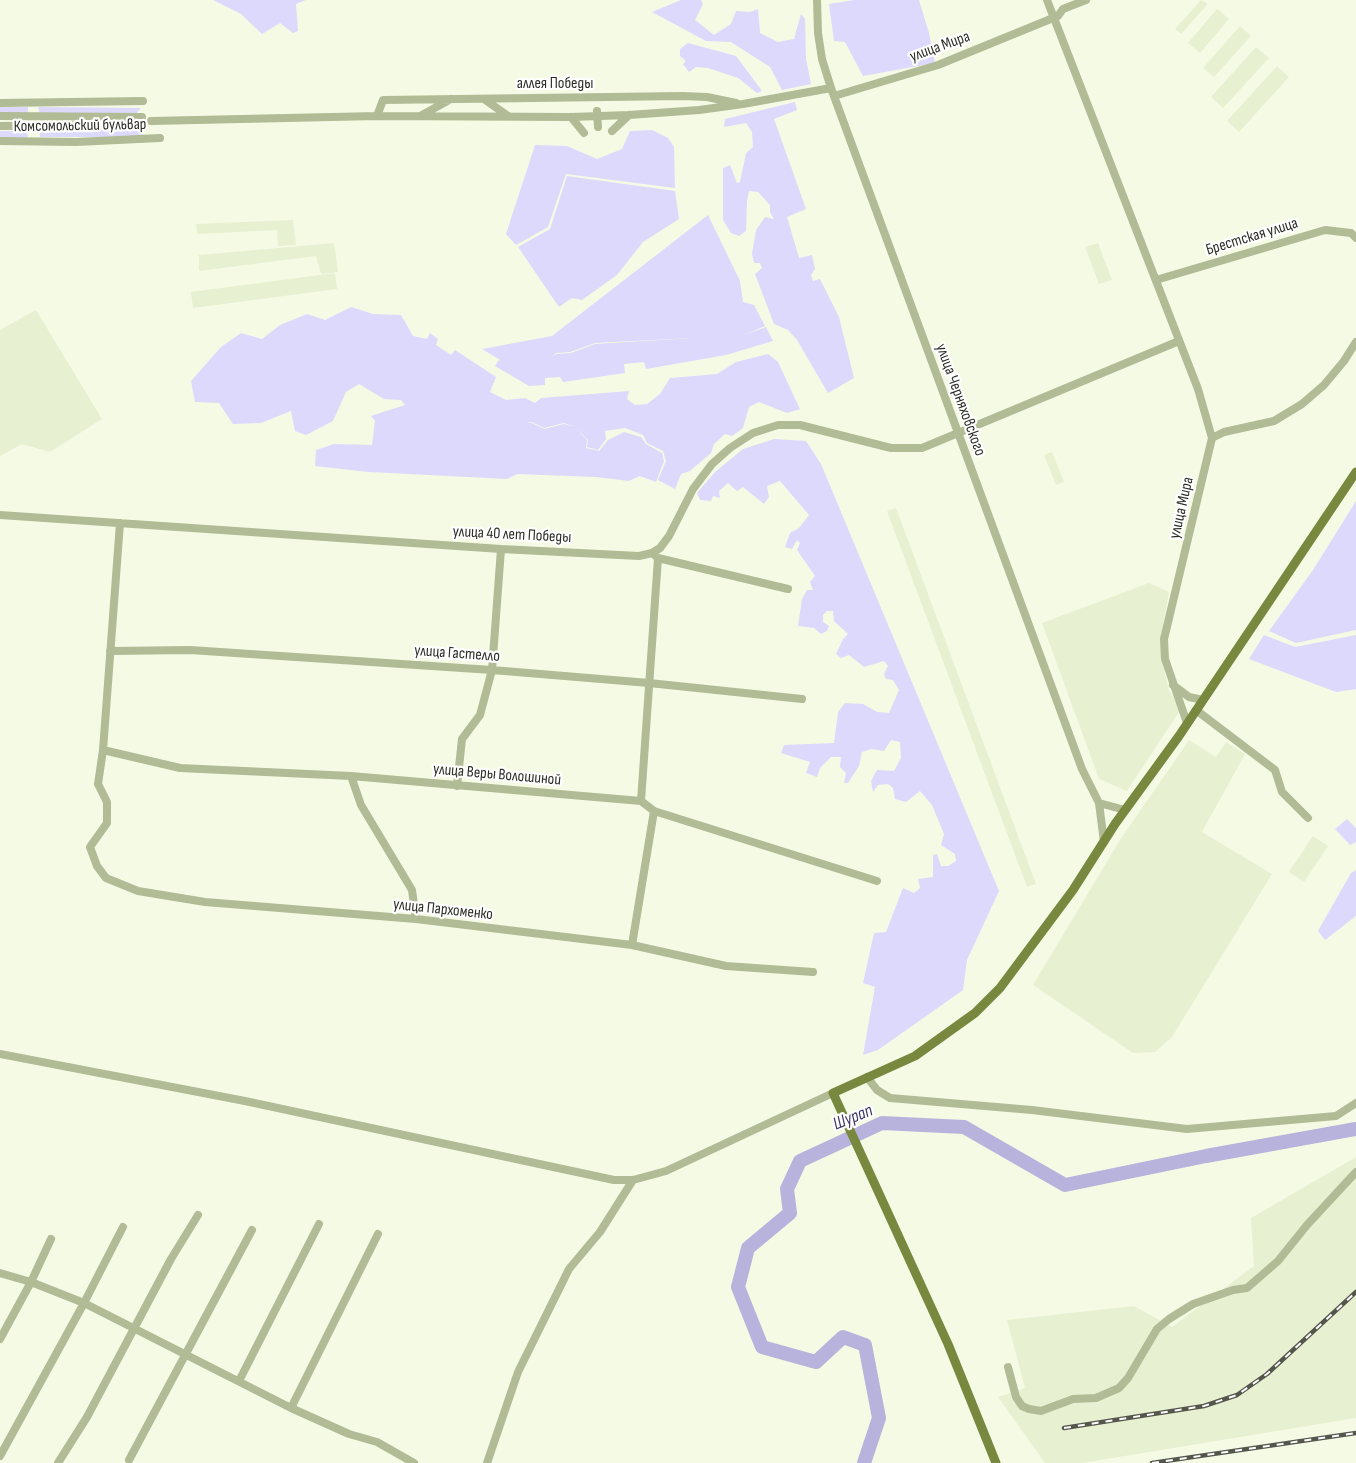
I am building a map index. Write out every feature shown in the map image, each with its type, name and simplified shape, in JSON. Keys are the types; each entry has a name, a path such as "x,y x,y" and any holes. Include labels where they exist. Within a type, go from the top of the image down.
{"main road":[{"path":"996,1463 948,1344 833,1093 915,1056 975,1013 1000,988 1048,926 1356,472"}],"street":[{"name":"улица Черняховского","path":"817,0 822,59 832,92 1082,769 1099,803 1104,842"},
{"name":"улица Мира","path":"1047,0 1198,389 1212,438 1164,639 1165,659 1187,723"},
{"path":"1053,17 1068,6 1086,0"},
{"name":"улица Мира","path":"151,121 377,116 571,117 597,113 629,115 699,110 832,92 938,64 1053,17"},
{"path":"683,96 699,110"},
{"name":"аллея Победы","path":"377,116 383,100 683,96 707,97 743,104"},
{"path":"483,98 507,116"},
{"path":"421,116 452,99"},
{"path":"465,99 465,116"},
{"name":"Комсомольский бульвар","path":"0,103 143,101"},
{"path":"597,113 597,127"},
{"path":"612,131 629,115"},
{"path":"0,116 142,121 0,126"},
{"path":"571,117 584,133"},
{"name":"Комсомольский бульвар","path":"0,141 76,142 160,138"},
{"name":"Брестская улица","path":"1156,280 1325,230 1351,233 1356,238"},
{"path":"877,881 654,811 641,801 655,555 669,536 693,489 712,464 730,447 753,433 778,425 800,424 891,448 922,448 1179,341"},
{"path":"1212,438 1224,432 1274,421 1302,404 1344,361 1356,342"},
{"name":"улица 40 лет Победы","path":"0,515 501,549 655,555 788,589"},
{"path":"103,750 120,523"},
{"path":"457,786 462,740 480,715 492,670 501,549"},
{"name":"улица Гастелло","path":"110,651 190,650 492,670 802,699"},
{"path":"1173,685 1189,697 1203,700"},
{"path":"1196,710 1275,770 1282,792 1308,818"},
{"name":"улица Веры Волошиной","path":"103,750 180,768 351,776 641,801"},
{"name":"улица Пархоменко","path":"103,750 98,784 107,802 106,823 90,847 97,866 106,878 138,891 205,902 416,919 632,945 726,966 813,972"},
{"path":"351,776 361,805 412,890 416,919"},
{"path":"1099,803 1125,810"},
{"path":"632,945 654,811"},
{"path":"0,1054 245,1101 614,1180 633,1180 666,1171 833,1093"},
{"path":"867,1077 877,1090 890,1098 1032,1110 1187,1129 1336,1116 1356,1103"},
{"path":"1008,1367 1016,1397 1022,1406 1029,1409 1041,1411 1073,1399 1096,1398 1119,1388 1128,1378 1157,1329 1193,1304 1233,1290 1247,1288 1278,1261 1307,1225 1356,1172"},
{"path":"487,1463 518,1372 569,1269 600,1232 633,1180"},
{"path":"58,1463 87,1417 171,1259 198,1215"},
{"path":"239,1381 319,1224"},
{"path":"0,1456 123,1227"},
{"path":"129,1460 252,1230"},
{"path":"291,1408 378,1234"},
{"path":"0,1339 32,1282 51,1239"},
{"path":"0,1273 32,1282 84,1303 291,1408 349,1434 377,1442 414,1463"}],"shaded area":[{"path":"213,0 306,0 296,4 298,31 293,33 280,23 262,34 241,14"},
{"path":"681,0 701,0 703,4 695,20 714,35 731,24 736,11 750,12 758,9 760,33 778,42 794,39 801,14 805,19 806,59 811,84 782,90 770,67 731,42 706,41 652,12"},
{"path":"854,0 919,0 935,63 863,76 845,42 834,41 829,4"},
{"path":"1201,0 1208,4 1181,34 1175,29"},
{"path":"1217,9 1229,19 1200,53 1188,43"},
{"path":"1240,26 1251,36 1214,77 1203,68"},
{"path":"688,43 736,56 762,91 757,93 738,78 708,68 696,67 689,72 683,64 686,61 680,56 680,49"},
{"path":"1256,47 1269,58 1223,108 1211,97"},
{"path":"1277,66 1289,77 1239,132 1227,121"},
{"path":"795,102 797,110 774,119 806,209 787,217 799,258 812,255 815,269 811,275 813,281 820,279 839,317 854,378 828,393 797,340 788,330 774,324 755,274 762,268 760,263 754,263 752,254 756,230 765,217 774,219 770,212 770,205 758,192 749,191 746,231 739,236 731,233 723,220 723,168 730,165 737,183 740,182 746,153 753,147 752,132 746,123 724,127 725,119"},
{"path":"0,107 28,107 28,114 0,114"},
{"path":"38,107 141,108 136,114 40,114"},
{"path":"39,128 141,130 144,137 40,137"},
{"path":"652,130 668,138 674,147 675,188 566,174 548,227 516,245 506,234 535,145 567,146 597,159 622,149 630,131"},
{"path":"0,131 27,131 28,140 0,139"},
{"path":"567,176 675,191 679,219 643,242 617,275 582,300 572,298 559,307 518,247 550,229"},
{"path":"708,215 740,281 743,302 754,305 765,326 744,335 766,327 773,341 726,355 646,369 644,362 624,364 625,373 563,382 560,377 545,378 545,385 529,386 495,366 499,360 502,361 482,349 552,336","holes":["692,338 595,344 571,353 556,354 550,358 556,353 570,352 595,343"]},
{"path":"293,220 296,245 278,246 277,230 197,234 196,224"},
{"path":"334,243 338,272 321,274 316,256 199,271 199,255"},
{"path":"1098,243 1112,280 1099,284 1085,247"},
{"path":"335,273 337,289 193,308 191,292"},
{"path":"351,307 373,314 401,315 413,336 427,339 430,333 438,339 436,345 451,355 455,350 496,377 490,392 506,400 525,398 535,403 541,398 629,391 627,399 635,405 647,404 660,394 670,378 717,374 736,362 768,354 778,362 800,409 787,413 759,402 749,407 743,428 732,436 725,434 714,444 711,453 690,471 681,474 675,489 658,480 666,461 663,451 647,443 643,435 625,428 605,431 606,439 598,450 587,447 588,440 575,427 587,440 586,448 599,451 608,440 624,432 641,437 646,444 662,453 664,461 656,482 640,476 629,481 596,477 517,474 507,479 369,472 315,466 316,450 334,444 372,445 375,421 371,416 405,405 401,400 384,399 359,384 346,392 333,421 306,435 295,431 291,411 261,423 233,424 219,403 195,402 191,381 221,347 241,333 262,339 280,325 307,314 325,320","holes":["526,422 532,422 544,428 564,423 575,427 564,424 544,429"]},
{"path":"36,310 102,419 50,452 22,444 0,456 0,330"},
{"path":"774,439 806,441 821,464 999,891 967,960 963,990 878,1050 863,1055 875,987 863,983 874,933 886,932 903,888 914,893 920,888 918,879 933,877 933,855 937,854 941,866 948,866 956,861 955,854 941,845 944,834 932,805 920,791 906,802 895,799 893,788 888,784 878,785 873,792 871,781 877,770 894,771 901,758 900,742 891,740 884,751 871,749 862,752 859,766 848,783 844,783 846,773 840,767 841,757 831,757 820,768 817,777 806,773 810,762 781,753 784,745 834,743 838,712 845,703 863,704 877,712 889,713 899,690 893,680 886,679 884,674 888,666 884,661 864,667 849,655 841,658 836,654 848,634 834,621 833,611 827,611 823,615 823,622 829,626 827,631 821,634 814,628 798,626 802,599 807,590 813,590 810,582 815,576 797,550 800,543 797,540 792,549 785,547 790,533 799,528 809,515 780,481 767,486 769,497 764,504 743,487 737,491 728,483 719,491 720,498 713,496 711,501 700,500 697,493 715,472 743,449"},
{"path":"1052,452 1064,482 1056,485 1044,455"},
{"path":"1356,501 1356,630 1296,643 1269,631 1313,570"},
{"path":"896,508 1036,884 1027,887 887,511"},
{"path":"1149,583 1169,592 1161,637 1161,659 1169,690 1181,709 1127,791 1099,779 1042,623"},
{"path":"1264,635 1295,647 1356,635 1356,689 1336,692 1249,659"},
{"path":"1189,740 1216,757 1226,742 1245,754 1202,832 1272,874 1172,1037 1155,1052 1133,1053 1033,985 1120,840"},
{"path":"1347,819 1356,828 1356,842 1350,845 1335,829"},
{"path":"1313,836 1328,846 1304,882 1289,872"},
{"path":"1356,870 1356,916 1325,940 1318,931 1351,873"},
{"path":"1356,1157 1356,1418 1082,1463 1045,1463 998,1397 1025,1388 1007,1320 1134,1306 1172,1327 1254,1266 1251,1218"}],"waterway":[{"name":"Шурап","path":"864,1463 879,1418 865,1345 843,1337 816,1362 762,1347 738,1287 748,1248 790,1213 787,1189 800,1161 882,1123 964,1127 1065,1185 1206,1156 1356,1129"}],"railway":[{"path":"1064,1428 1204,1406 1237,1395 1267,1374 1356,1292"},
{"path":"1152,1463 1356,1433"}]}
